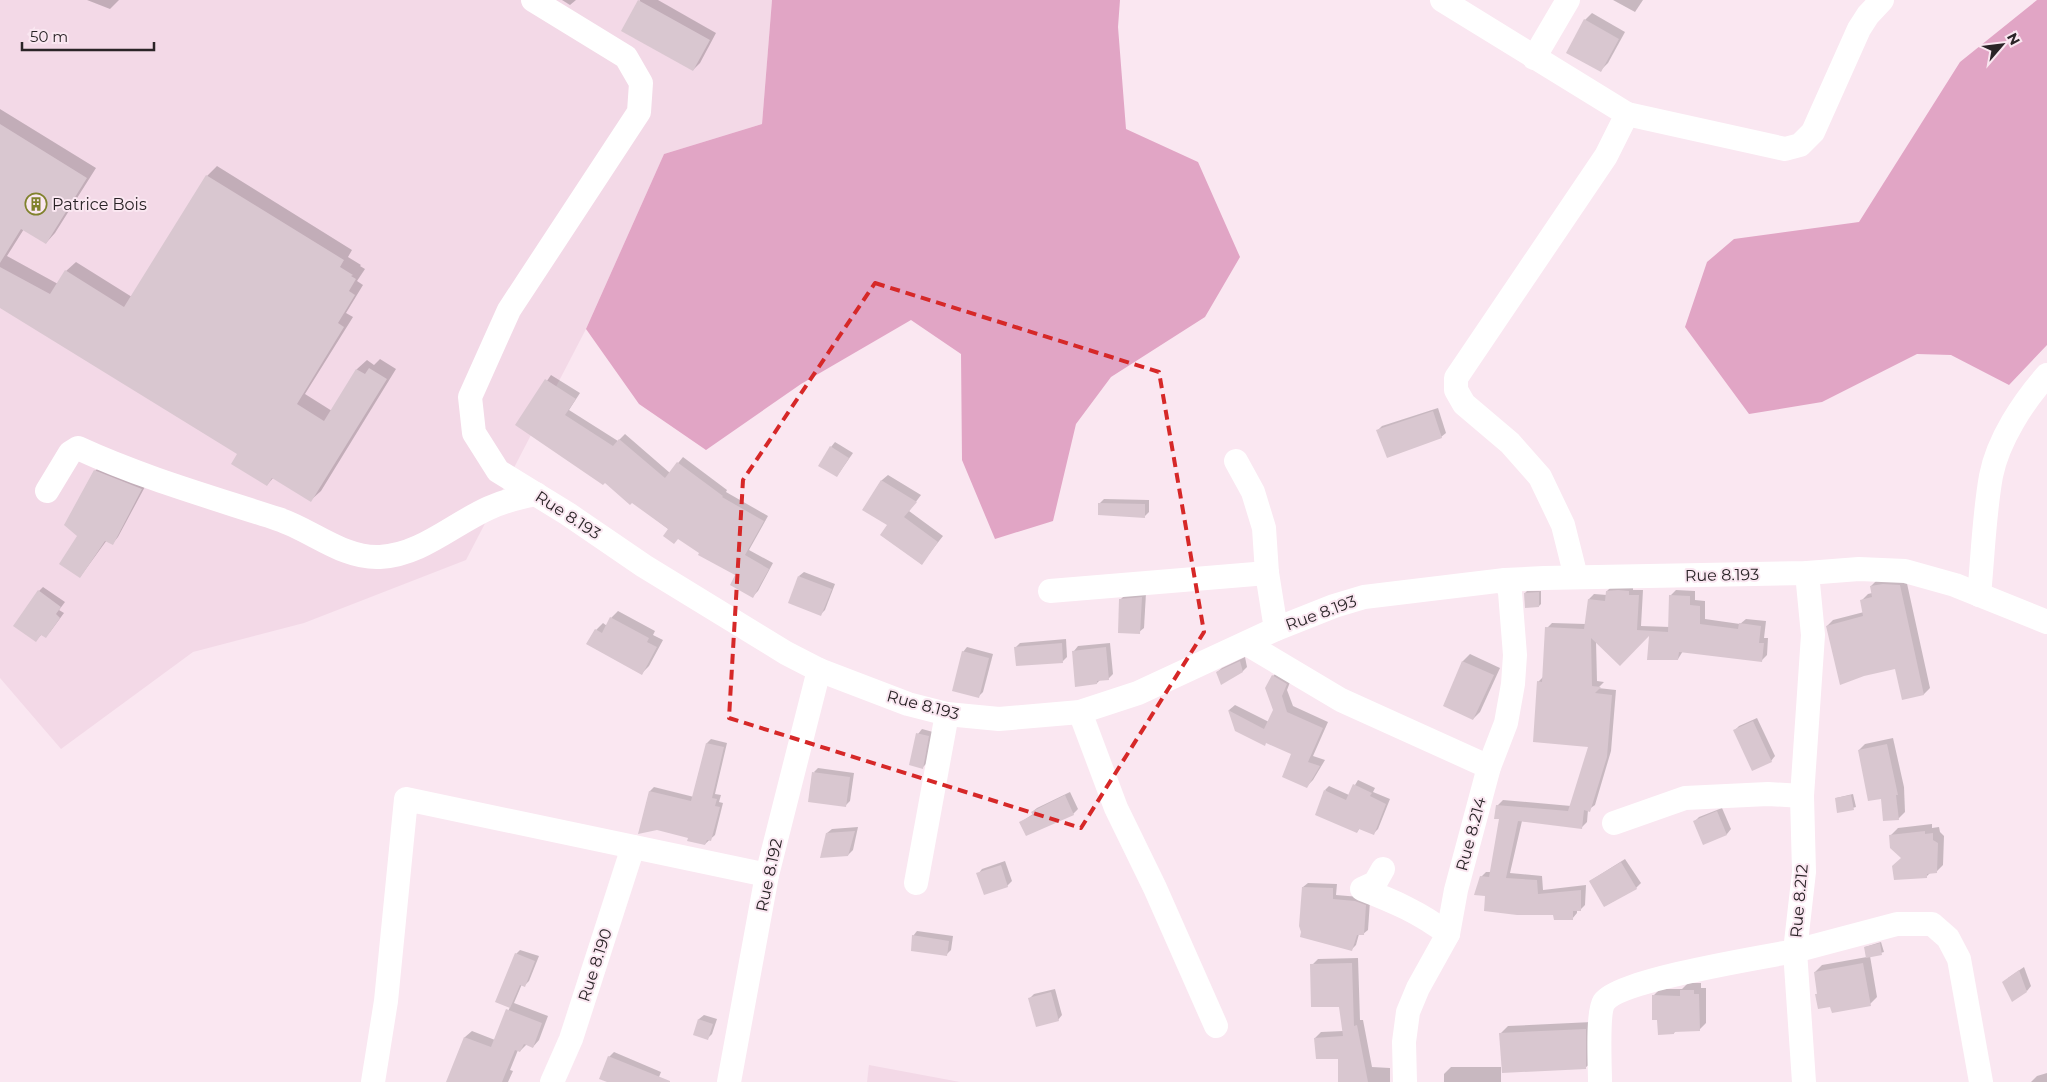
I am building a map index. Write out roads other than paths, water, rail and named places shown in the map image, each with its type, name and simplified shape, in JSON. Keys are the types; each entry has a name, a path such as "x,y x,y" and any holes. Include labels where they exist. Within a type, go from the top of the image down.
{"street":[{"name":"Rue 8.193","path":"534,0 626,58 641,83 639,112 509,310 470,397 474,434 498,471 644,566 786,653 820,670 908,704 947,714 999,719 1080,712 1138,693 1276,629 1334,606 1364,597 1505,580 1576,577 1807,573 1859,569 1905,571 1955,585 2047,622"},
{"path":"1442,0 1626,114 1785,149 1800,145 1813,132 1859,29 1868,15 1882,0"},
{"path":"1534,58 1568,0"},
{"path":"1576,577 1563,525 1540,476 1510,443 1464,404 1456,390 1456,378 1606,156 1626,114"},
{"path":"1979,595 1992,474 2006,434 2032,392 2047,376"},
{"path":"47,491 70,453 78,448 207,497 280,519 332,545 359,554 379,557 402,553 442,536 464,521 512,498 536,494"},
{"path":"1236,461 1253,492 1264,528 1267,573 1276,629"},
{"path":"1050,591 1267,573"},
{"name":"Rue 8.212","path":"1600,1082 1601,1014 1604,1002 1618,992 1690,970 1795,951 1804,872 1802,796 1813,635 1807,573"},
{"name":"Rue 8.214","path":"1405,1082 1404,1042 1408,1012 1418,988 1448,934 1456,890 1489,767 1506,723 1513,684 1515,655 1510,592 1505,580"},
{"path":"1247,644 1341,700 1489,767"},
{"name":"Rue 8.192","path":"729,1082 767,875 820,670"},
{"path":"1080,712 1116,808 1155,888 1216,1026"},
{"path":"916,883 947,714"},
{"path":"1614,823 1685,798 1768,794 1802,796"},
{"path":"372,1082 386,1001 406,798 767,875"},
{"name":"Rue 8.190","path":"552,1082 571,1039 633,847"},
{"path":"1383,869 1375,883 1362,889 1409,908 1448,934"},
{"path":"1804,1082 1795,951 1897,924 1932,924 1948,938 1959,959 1981,1082"}],"place":[{"name":"Patrice Bois","path":"36,204"}]}
